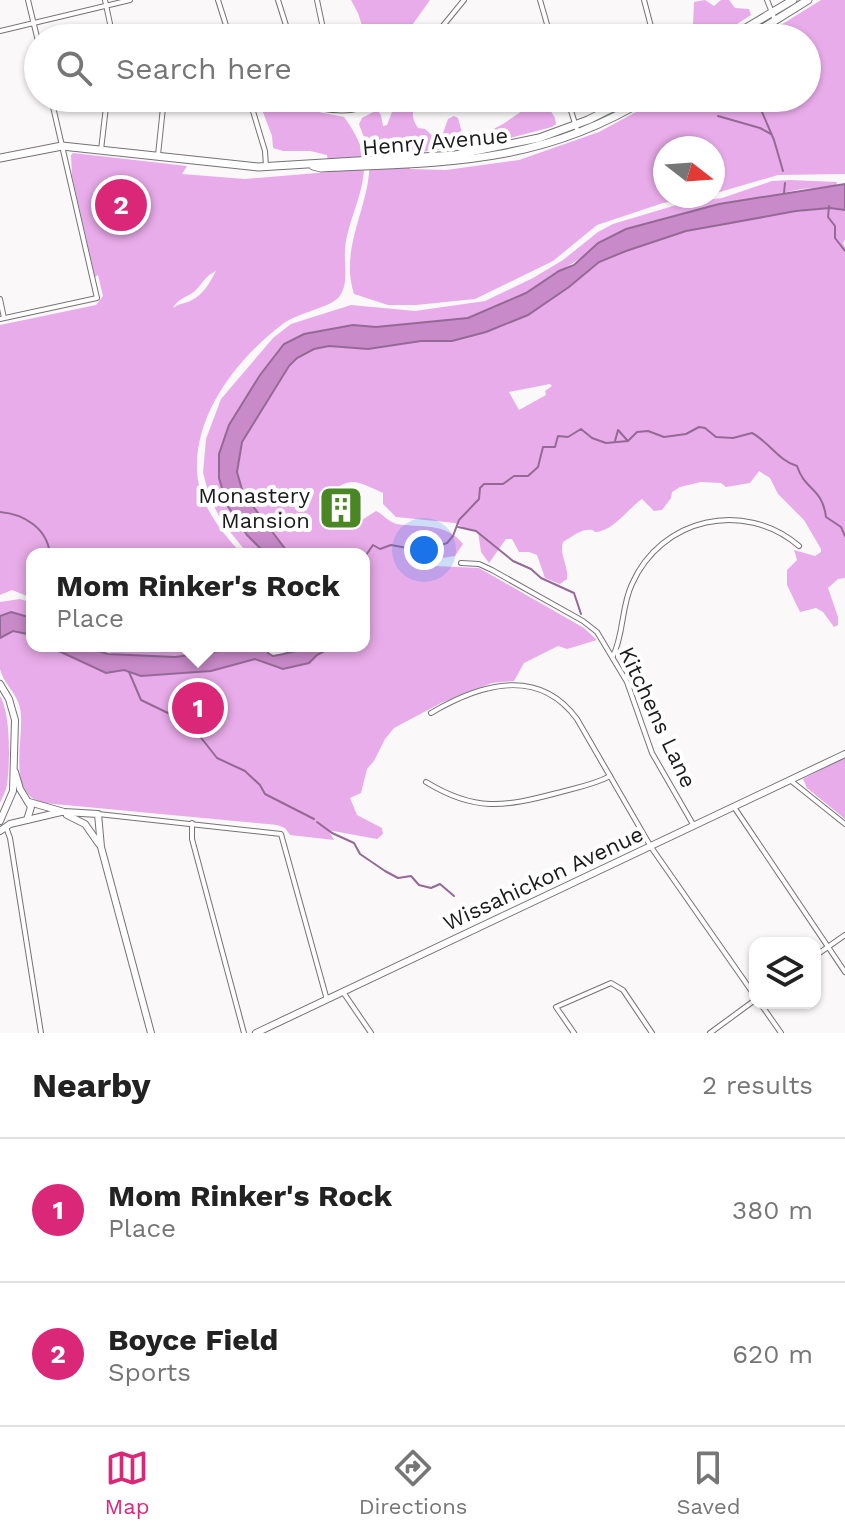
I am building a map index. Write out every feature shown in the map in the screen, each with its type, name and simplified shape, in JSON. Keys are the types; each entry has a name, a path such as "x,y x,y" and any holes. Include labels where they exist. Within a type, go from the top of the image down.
{"main road":[{"path":"764,24 793,0"},
{"path":"758,24 808,0"},
{"name":"Henry Avenue","path":"576,130 608,112"},
{"name":"Henry Avenue","path":"0,158 62,146 266,167 471,160 507,155 616,112"}],"street":[{"path":"28,0 34,23"},
{"path":"30,24 105,3 130,0"},
{"path":"218,0 226,24"},
{"path":"278,0 286,24"},
{"path":"317,0 324,24"},
{"path":"446,24 464,0"},
{"path":"540,0 547,24"},
{"path":"644,0 650,24"},
{"path":"767,0 773,17"},
{"path":"105,3 110,24"},
{"path":"0,31 24,25"},
{"path":"0,299 2,319 97,298 54,112"},
{"path":"101,150 105,112"},
{"path":"158,156 163,112"},
{"path":"253,112 264,146 266,167"},
{"path":"571,112 576,130"},
{"path":"613,656 627,594 636,575 656,549 680,532 707,522 747,520 778,530 799,546"},
{"name":"Kitchens Lane","path":"461,563 479,564 492,570 597,632 630,690 652,753 694,826"},
{"path":"0,684 14,715 13,791 5,806 2,826 10,838 41,1033"},
{"path":"431,713 451,702 494,687 520,684 535,687 558,699 571,711 651,847 749,988"},
{"name":"Wissahickon Avenue","path":"256,1033 845,754"},
{"path":"14,765 31,813 26,820"},
{"path":"426,782 462,800 491,806 528,800 610,776"},
{"path":"790,780 845,824"},
{"path":"10,799 20,796 64,812"},
{"path":"5,806 8,817 17,822"},
{"path":"734,807 845,972"},
{"path":"2,826 64,812 280,833 327,1000"},
{"path":"54,813 80,820 93,832 101,847"},
{"path":"98,814 101,847 151,1033"},
{"path":"192,823 192,839 244,1033"},
{"path":"821,952 845,935"},
{"path":"574,1033 556,1007 603,984 614,984 623,990 652,1033"},
{"path":"343,992 371,1033"},
{"path":"710,1033 749,1006"},
{"path":"764,1009 781,1033"}],"shaded area":[{"path":"351,0 430,0 413,24 362,24"},
{"path":"705,0 714,6 721,0 729,0 735,8 749,9 751,15 737,24 693,24 694,2"},
{"path":"821,0 845,0 845,174 778,175 725,190 725,136 653,136 653,206 597,225 553,261 475,299 388,305 354,294 350,258 369,172 368,150 359,124 362,118 379,112 383,126 387,125 392,112 413,112 418,128 425,129 435,138 442,136 448,119 454,116 467,137 478,137 521,112 551,112 555,118 556,124 552,127 479,146 409,153 410,169 446,170 519,160 599,132 636,112 821,112 821,24 782,24"},
{"path":"263,112 319,112 344,117 360,145 363,179 347,238 345,281 339,297 284,323 268,336 223,387 204,427 198,448 198,482 206,505 237,548 26,548 26,596 12,590 0,595 0,325 96,305 103,296 98,275 95,277 72,176 71,155 187,166 182,174 245,179 329,172 327,155 273,148","holes":["216,271 206,287 192,300 173,308"]},
{"path":"772,181 837,182 836,186 801,189 735,204 725,204 725,197"},
{"path":"845,184 845,210 796,211 686,231 626,251 599,262 528,315 486,332 452,341 421,341 368,349 329,346 314,349 297,358 242,442 237,472 243,493 284,548 260,548 247,535 227,505 219,478 219,454 229,425 260,375 284,344 304,334 353,325 376,327 468,318 526,293 574,265 598,243 626,229 704,208 725,208 725,203"},
{"path":"666,208 704,208 626,229 526,293 468,318 376,327 353,325 304,334 284,344 260,375 229,425 219,453 219,478 227,505 260,548 243,548 222,522 210,498 203,473 206,439 221,399 273,338 291,324 351,305 415,311 485,301 563,260 613,224"},
{"path":"830,208 845,210 845,578 838,579 828,588 838,625 834,627 816,608 800,612 787,585 787,570 797,560 794,550 815,556 821,549 804,520 778,494 770,478 759,471 750,483 726,487 721,483 701,482 680,487 672,492 662,510 654,511 642,499 607,529 596,532 584,530 575,534 563,542 567,579 560,584 545,578 537,555 519,552 512,539 506,539 489,563 481,552 478,532 455,523 396,517 383,504 383,493 350,482 330,494 335,496 329,510 334,524 354,525 376,511 397,524 433,527 449,532 463,544 455,556 436,559 435,566 479,568 584,628 597,640 567,649 558,646 524,663 514,681 492,683 441,703 394,728 367,769 361,793 350,798 357,815 382,828 383,834 377,839 333,831 330,833 334,840 290,835 285,828 277,825 44,803 24,788 19,763 20,708 0,669 0,638 12,632 26,634 26,652 61,652 106,673 124,670 141,676 211,671 255,659 278,668 300,666 324,652 370,652 370,548 284,548 248,503 238,483 242,442 280,378 297,358 314,349 329,346 368,349 421,341 452,341 486,332 528,315 569,287 599,261 686,231 785,213","holes":["550,384 552,386 545,391 546,395 519,410 509,392"]},
{"path":"26,601 26,616 11,612 0,616 0,602"},
{"path":"11,612 26,616 26,634 13,631 0,638 0,616"},
{"path":"61,652 175,657 211,652 268,652 273,656 292,652 323,652 309,663 283,669 255,659 211,671 141,676 124,670 106,673"},
{"path":"106,652 218,652 165,656"},
{"path":"0,696 8,727 9,752 7,785 0,803"},
{"path":"845,757 845,819 807,788 803,779"}],"waterway":[{"path":"762,112 783,171"},
{"path":"718,116 771,134"},
{"path":"784,193 785,183"},
{"path":"829,206 828,217 835,226 835,238 845,251"},
{"name":"Kitchens Lane","path":"370,549 373,545 380,549 391,545 424,551 447,543 459,520 479,499 480,488 484,484 503,484 514,476 528,476 538,467 543,447 555,447 558,436 568,437 581,429 592,438 606,443 628,441 637,432 648,431 664,437 686,434 699,427 716,437 733,438 752,433 797,466 821,500 826,517 841,527 845,536"},
{"name":"Kitchens Lane","path":"615,441 618,430 627,440"},
{"path":"0,512 33,524 49,548"},
{"path":"458,527 476,531 513,561 574,593 581,614"},
{"path":"129,672 141,700 170,714"},
{"path":"172,715 195,730 217,758 245,771 265,794 314,819"},
{"path":"317,822 354,843 360,854 385,871 398,878 411,876 419,885 431,888 440,884 454,896"}],"place":[{"name":"Boyce Field","path":"121,205"},
{"name":"Monastery Mansion","path":"341,508"},
{"name":"Mom Rinker's Rock","path":"198,708"}]}
